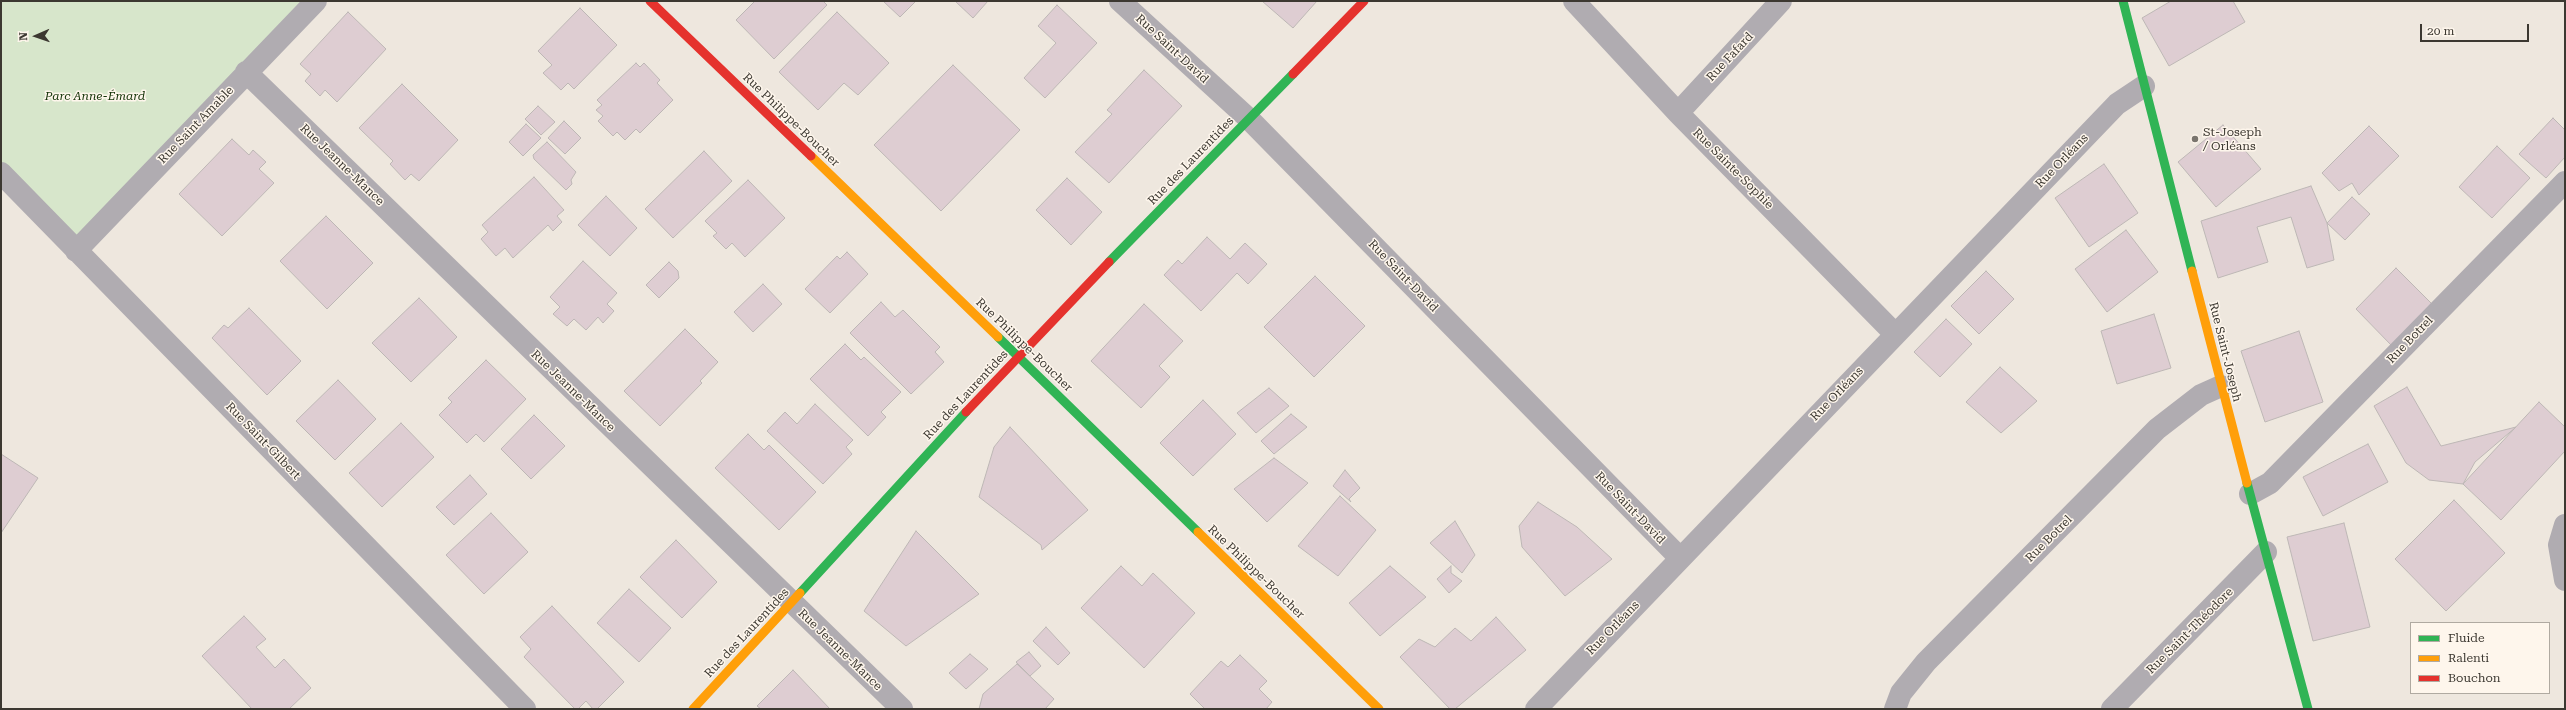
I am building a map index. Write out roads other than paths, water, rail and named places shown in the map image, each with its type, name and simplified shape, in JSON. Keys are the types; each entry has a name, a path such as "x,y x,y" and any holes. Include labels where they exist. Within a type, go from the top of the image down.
{"street":[{"name":"Rue Saint Amable","path":"76,250 316,1"},
{"name":"Rue Philippe-Boucher","path":"650,1 1018,356 1379,709"},
{"name":"Rue Saint-David","path":"1120,1 1249,119 1680,558"},
{"name":"Rue des Laurentides","path":"693,709 1018,356 1364,1"},
{"name":"Rue Sainte-Sophie","path":"1574,1 1678,113 1895,334"},
{"name":"Rue Fafard","path":"1678,113 1781,1"},
{"name":"Rue Saint-Joseph","path":"2123,1 2221,386 2308,709"},
{"name":"Rue Jeanne-Mance","path":"246,72 791,603 902,709"},
{"name":"Rue Orléans","path":"1536,709 2117,104 2144,86"},
{"name":"Rue Saint-Gilbert","path":"1,173 526,709"},
{"name":"Rue Botrel","path":"2250,494 2270,483 2565,182"},
{"name":"Rue Botrel","path":"1895,709 1900,692 1926,662 2157,429 2197,397 2221,386"},
{"path":"2565,524 2559,546 2565,580"},
{"name":"Rue Saint-Théodore","path":"2112,709 2266,552"}],"place":[{"name":"St-Joseph / Orléans","path":"2195,139"}],"park label":[{"name":"Parc Anne-Émard","path":"95,96"}]}
